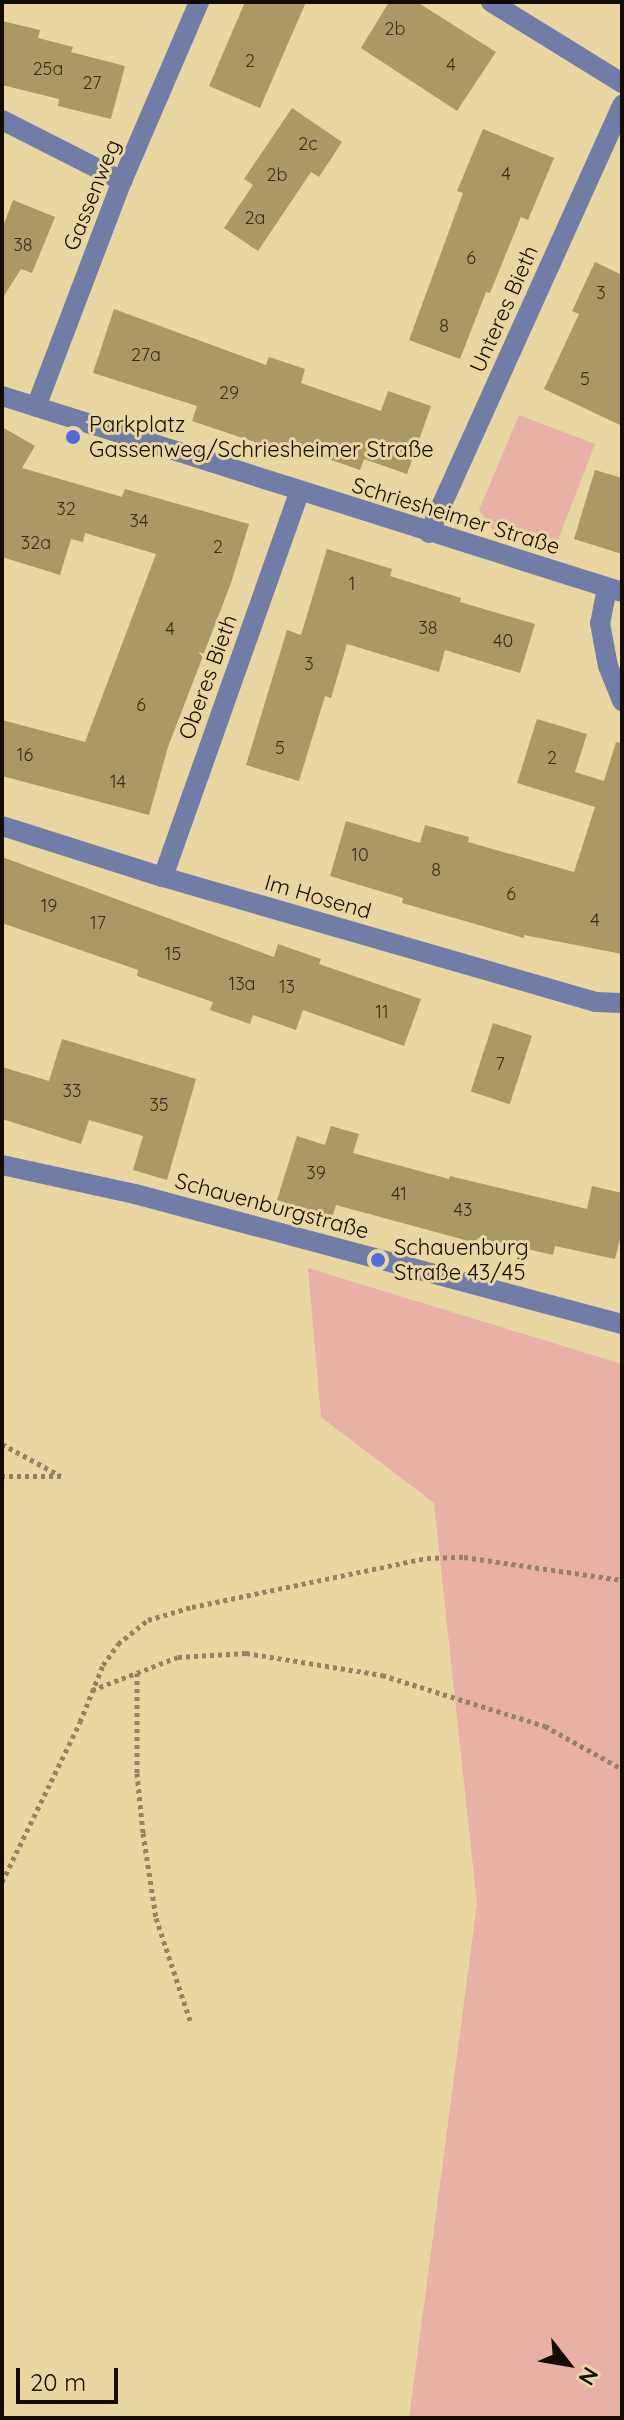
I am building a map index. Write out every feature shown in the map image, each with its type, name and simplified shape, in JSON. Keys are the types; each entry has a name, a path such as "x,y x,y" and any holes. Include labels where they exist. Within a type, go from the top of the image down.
{"street":[{"name":"Gassenweg","path":"36,407 122,181 199,2"},
{"path":"491,2 622,83"},
{"name":"Unteres Bieth","path":"429,533 622,105"},
{"path":"2,120 122,181"},
{"name":"Schriesheimer Straße","path":"2,396 614,590"},
{"name":"Oberes Bieth","path":"163,877 299,492"},
{"path":"614,590 600,623 608,666 622,701"},
{"name":"Im Hosend","path":"2,826 163,877 595,1002 622,1003"},
{"name":"Schauenburgstraße","path":"2,1165 135,1194 622,1324"}],"path":[{"path":"2,1444 61,1476 2,1476"},
{"path":"2,1882 80,1722 103,1665 118,1644 148,1620 192,1607 427,1558 464,1557 622,1580"},
{"path":"92,1690 178,1657 246,1653 382,1675 545,1726 622,1769"},
{"path":"137,1673 137,1773 143,1833 156,1918 190,2020"}],"shaded area":[{"path":"519,415 595,444 553,553 492,529 479,510"},
{"path":"308,1268 622,1364 622,2418 409,2418 477,1904 434,1503 321,1417"}],"building":[{"path":"245,2 306,2 260,108 209,86"},
{"path":"389,2 417,2 496,52 457,111 361,48"},
{"path":"2,21 40,30 38,38 73,47 71,52 125,66 111,119 58,106 59,99 2,85"},
{"path":"292,108 342,142 319,177 311,172 258,251 224,228 253,185 244,179"},
{"path":"483,129 554,158 528,220 521,217 490,293 486,292 460,359 409,340 463,193 457,191"},
{"path":"13,200 55,217 32,273 21,269 2,299 2,229"},
{"path":"595,262 622,275 622,426 544,389 579,314 572,311"},
{"path":"114,309 266,365 269,357 305,369 301,383 381,411 388,391 431,406 407,474 364,459 360,470 280,442 278,450 192,421 197,406 93,373"},
{"path":"2,427 35,446 22,468 122,497 125,489 249,524 231,583 168,747 149,815 2,776 2,720 85,742 156,554 85,533 83,542 71,539 60,575 2,557"},
{"path":"595,470 622,478 622,554 574,539"},
{"path":"327,549 392,569 390,576 461,598 460,602 535,624 520,673 445,650 439,672 347,644 331,698 325,696 299,781 246,765 287,630 301,635"},
{"path":"537,719 587,734 575,772 604,781 616,742 622,743 622,954 524,935 524,938 402,903 403,898 330,876 346,821 420,843 425,825 469,837 468,842 574,872 595,807 517,783"},
{"path":"2,857 274,957 278,944 321,959 319,964 421,999 404,1046 303,1010 296,1030 253,1015 250,1024 210,1010 213,1002 137,976 138,970 2,923"},
{"path":"493,1023 532,1036 510,1104 471,1091"},
{"path":"62,1039 196,1079 167,1180 133,1170 143,1136 89,1120 81,1144 2,1119 2,1067 49,1081"},
{"path":"331,1126 359,1134 353,1153 449,1179 450,1176 587,1209 592,1186 622,1193 622,1231 615,1259 555,1246 553,1255 478,1238 476,1243 336,1205 332,1218 277,1200 297,1136 325,1145"}],"place":[{"name":"Parkplatz Gassenweg/Schriesheimer Straße","path":"73,437"},
{"name":"Schauenburg Straße 43/45","path":"378,1260"}]}
